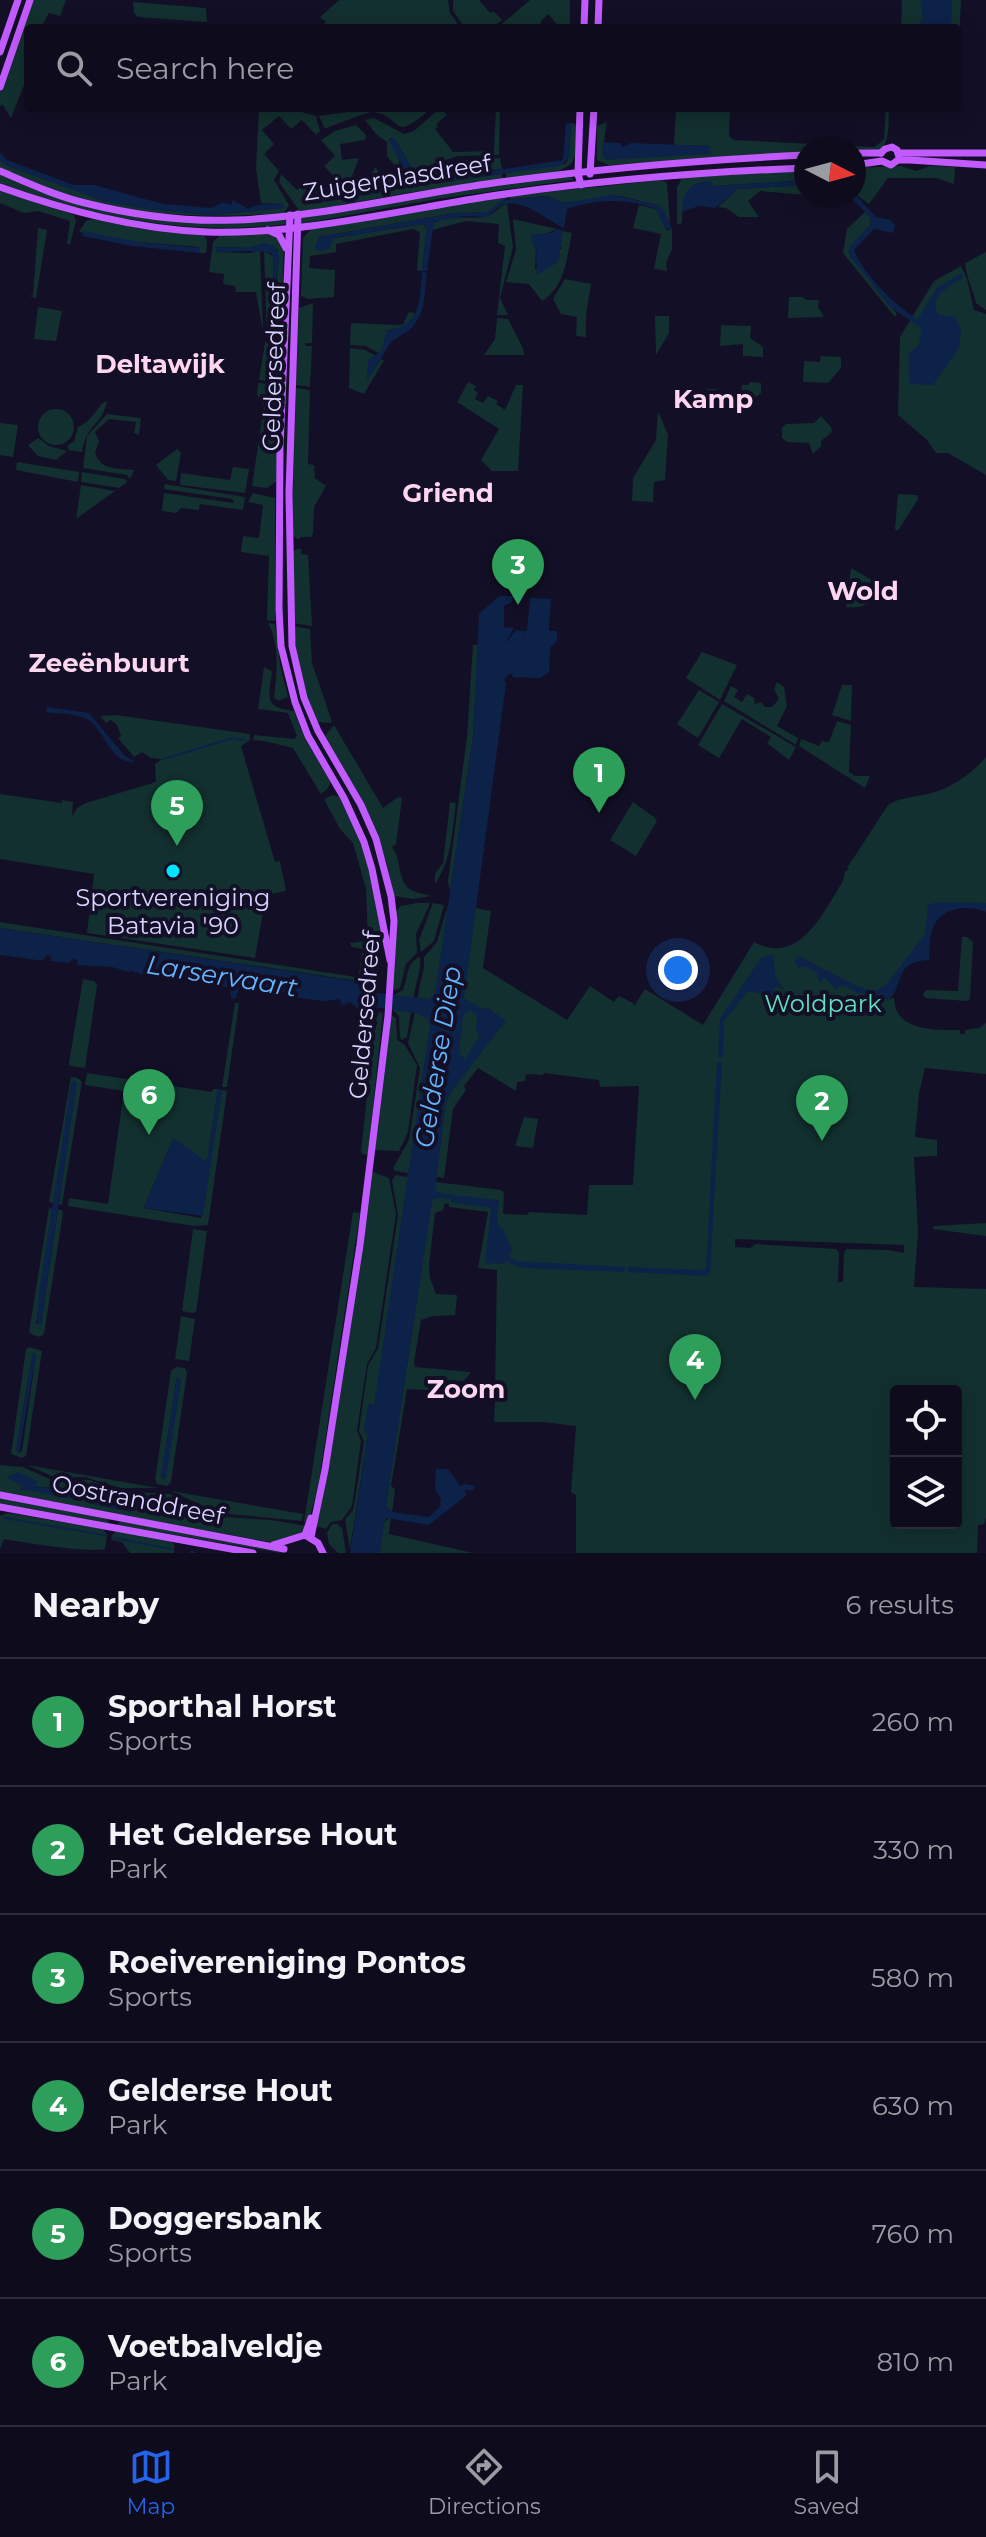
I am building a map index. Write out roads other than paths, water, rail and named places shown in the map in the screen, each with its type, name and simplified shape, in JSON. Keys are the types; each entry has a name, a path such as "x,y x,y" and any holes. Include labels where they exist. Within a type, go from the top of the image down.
{"main road":[{"path":"0,52 18,0"},
{"path":"0,87 30,0"},
{"path":"584,24 585,0"},
{"path":"598,24 599,0"},
{"path":"580,112 578,174 584,184"},
{"path":"584,184 590,172 594,112"},
{"path":"866,162 882,157 889,147 898,156 986,165"},
{"path":"592,152 601,166 612,169"},
{"path":"866,155 882,157 891,165 898,156 986,153"},
{"path":"559,175 571,167 578,155"},
{"name":"Zuigerplasdreef","path":"0,171 61,196 139,214 215,220 294,215 612,169 794,156"},
{"name":"Zuigerplasdreef","path":"0,187 80,213 130,224 210,232 317,224 584,184 794,169"},
{"path":"294,215 294,226"},
{"path":"298,246 305,230 317,224"},
{"name":"Geldersedreef","path":"294,226 298,246 290,625 296,668 318,731 361,805 384,864 394,921 386,1016 343,1337 322,1469 307,1537"},
{"name":"Geldersedreef","path":"294,226 288,256 282,385 279,624 286,671 308,736 344,798 364,842 389,952 389,987"},
{"path":"266,229 281,237 288,256"},
{"name":"Oostranddreef","path":"0,1495 283,1549 293,1537 307,1537"},
{"name":"Oostranddreef","path":"0,1507 253,1553"},
{"path":"307,1537 318,1543 322,1553"}],"water":[{"path":"920,0 952,0 951,24 919,24 923,18"},
{"path":"566,123 571,123 569,158 560,166 386,190 384,187 378,189 378,193 312,204 313,200 326,196 344,181 369,188 402,181 401,164 389,140 392,137 417,175 432,179 462,170 487,168 491,171 563,160"},
{"path":"603,142 620,143 622,147 631,143 710,146 710,154 606,160 602,155"},
{"path":"0,152 7,160 74,185 94,185 163,204 211,208 224,202 231,205 233,200 248,209 265,204 283,204 284,208 211,215 104,201 5,165 0,160"},
{"path":"709,181 715,186 794,181 794,186 737,189 715,208 699,206 682,212 684,199 692,186"},
{"path":"613,195 658,205 672,229 665,228 656,209 634,203 600,202 567,209 564,228 526,207 510,203 487,217 465,216 434,222 427,271 422,271 427,228 423,224 334,238 329,249 318,251 315,247 319,237 455,213 487,212 502,200 547,196 562,203"},
{"path":"866,206 876,217 891,220 895,226 893,233 874,229 854,250 858,259 881,289 918,319 937,288 961,274 963,278 941,293 935,303 939,315 955,317 961,329 959,348 933,385 909,382 909,353 919,345 921,328 889,306 850,255 850,246 871,224 870,217 861,208"},
{"path":"557,229 563,231 558,262 537,275 532,234 551,233"},
{"path":"83,231 138,242 200,248 199,253 132,246 82,236"},
{"path":"265,243 275,246 279,255 274,333 271,333 272,254 216,252 215,247 249,248"},
{"path":"422,272 427,273 419,317 412,328 391,342 367,381 368,360 381,351 387,331 398,328 413,317"},
{"path":"499,596 513,596 512,602 504,606 504,627 514,628 505,644 516,630 523,631 523,636 527,631 530,598 551,599 549,631 557,631 557,641 550,648 549,672 540,678 512,677 513,674 509,674 504,680 464,998 482,1009 488,1008 506,1021 451,1092 446,1104 435,1190 443,1194 499,1200 497,1220 512,1251 508,1256 515,1261 625,1267 624,1272 522,1268 506,1261 503,1264 485,1263 491,1208 435,1198 386,1506 392,1512 429,1517 440,1507 441,1499 435,1489 436,1469 448,1469 460,1486 475,1486 474,1490 464,1490 467,1495 429,1525 387,1518 380,1553 350,1553 368,1433 364,1432 368,1404 374,1406 430,1025 427,1018 415,1013 368,1006 360,1011 350,1002 342,1005 340,999 323,1001 291,997 291,992 262,992 261,987 238,989 236,999 231,998 231,988 199,983 194,979 188,981 112,967 77,965 77,960 72,959 70,963 51,961 51,956 47,955 43,960 37,960 0,955 0,928 361,982 369,992 429,999 435,993 473,737 479,614","holes":["470,1010 477,1015 479,1037 465,1059 459,1053 463,1016"]},
{"path":"47,707 89,713 125,756 135,762 120,758 90,721 75,715 46,712"},
{"path":"937,902 986,903 986,912 971,908 956,909 937,920 930,939 929,960 909,965 888,1000 858,993 843,985 838,987 838,991 824,977 821,982 818,973 804,966 798,968 794,961 799,956 858,987 875,991 886,985 925,934 928,905"},
{"path":"774,954 775,977 786,992 774,988 774,999 748,991 724,1021 723,1058 718,1057 720,1019 761,958"},
{"path":"717,1062 722,1062 710,1273 706,1276 628,1272 628,1267 706,1270"},
{"path":"75,1080 41,1324 37,1325 39,1292 72,1082"},
{"path":"218,1089 222,1090 203,1216 144,1208 173,1138 207,1162"},
{"path":"33,1352 36,1355 19,1453 16,1450"},
{"path":"177,1377 181,1380 166,1478 163,1479 161,1477"},
{"path":"18,1472 37,1481 35,1486 40,1487 103,1491 110,1494 111,1500 122,1502 123,1499 157,1499 162,1501 160,1513 153,1515 135,1509 130,1512 90,1503 85,1496 77,1500 20,1489 23,1486 6,1478"}],"waterway":[{"path":"164,759 233,738 243,740"},
{"path":"5,1518 104,1535"},
{"path":"114,1538 171,1549"},
{"path":"191,1552 195,1553"}],"place":[{"name":"Roeivereniging Pontos","path":"518,605"},
{"name":"Sporthal Horst","path":"599,813"},
{"name":"Doggersbank","path":"177,846"},
{"name":"Sportvereniging Batavia '90","path":"173,871"},
{"name":"Voetbalveldje","path":"149,1135"},
{"name":"Het Gelderse Hout","path":"822,1141"},
{"name":"Gelderse Hout","path":"695,1400"}],"district":[{"name":"Deltawijk","path":"160,364"},
{"name":"Kamp","path":"713,399"},
{"name":"Griend","path":"448,493"},
{"name":"Wold","path":"863,591"},
{"name":"Zeeënbuurt","path":"109,663"},
{"name":"Zoom","path":"466,1389"}],"water label":[{"name":"Larservaart","path":"222,976"},
{"name":"Gelderse Diep","path":"438,1057"}],"park label":[{"name":"Woldpark","path":"823,1004"}]}
